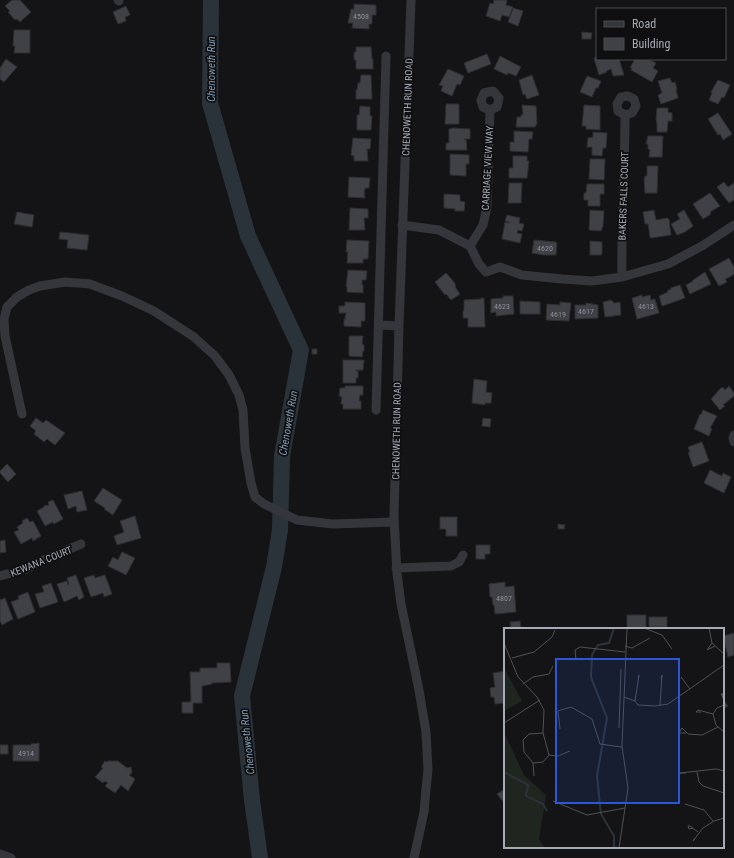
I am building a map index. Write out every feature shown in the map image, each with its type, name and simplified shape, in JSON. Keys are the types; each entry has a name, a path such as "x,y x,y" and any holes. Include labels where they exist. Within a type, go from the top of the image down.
{"street":[{"name":"CHENOWETH RUN ROAD","path":"411,0 402,225 394,522 396,568 401,604 426,732 428,770 424,812 414,858"},
{"path":"376,410 386,56"},
{"name":"CARRIAGE VIEW WAY","path":"470,246 483,225 487,207 490,110"},
{"name":"BAKERS FALLS COURT","path":"622,277 625,115"},
{"path":"402,225 439,230 470,246 479,264 486,272 500,267 522,275 592,281 622,277 668,264 702,246 734,225"},
{"path":"22,414 5,336 4,319 7,308 17,297 40,286 65,282 90,284 122,296 154,311 194,337 215,356 229,375 239,395 243,410 245,448 255,497 264,504 297,520 333,524 394,522"},
{"path":"379,325 399,326"},
{"path":"734,435 734,442"},
{"name":"KEWANA COURT","path":"0,576 26,569 81,544"},
{"path":"396,568 451,566 459,562 463,555"},
{"path":"0,854 11,858"}],"building":[{"path":"12,0 20,0 31,12 20,22 17,19 15,20 5,6"},
{"path":"494,0 507,0 506,5 513,7 509,17 502,15 500,21 486,16 490,3 493,4"},
{"path":"354,4 376,5 376,15 372,15 372,24 369,24 369,29 352,28 353,23 348,23 351,9 354,9"},
{"path":"126,6 130,15 125,17 126,21 118,24 113,12"},
{"path":"513,8 523,11 518,26 508,22"},
{"path":"14,30 30,30 30,53 14,53"},
{"path":"582,32 592,33 591,39 582,39"},
{"path":"356,47 371,47 373,69 356,69 354,52 356,52"},
{"path":"487,54 491,64 468,73 464,63"},
{"path":"500,56 521,67 516,76 508,73 507,75 494,69"},
{"path":"596,57 596,60 619,60 624,75 613,76 611,69 599,75 594,58"},
{"path":"6,59 17,67 4,82 0,79 0,68"},
{"path":"634,60 649,60 656,63 653,68 658,71 652,82 630,68"},
{"path":"448,69 464,76 460,85 457,84 452,96 441,91 443,86 439,85"},
{"path":"361,75 371,75 372,99 356,99 356,90 358,83 360,83"},
{"path":"532,75 539,95 527,99 525,94 523,95 519,80"},
{"path":"587,76 601,81 592,97 580,92"},
{"path":"670,78 672,83 675,82 678,98 661,104 658,95 662,93 658,81"},
{"path":"718,80 730,85 724,98 722,97 718,104 709,100 712,93 711,92"},
{"path":"446,104 459,104 459,124 445,124"},
{"path":"522,105 536,106 537,123 535,127 516,127 517,117 521,117 521,115 523,115"},
{"path":"584,105 600,106 600,130 586,129 586,126 582,126"},
{"path":"360,106 370,107 370,116 372,116 371,130 357,130 357,115 359,115"},
{"path":"657,108 668,108 668,112 672,113 672,121 668,121 667,132 657,132"},
{"path":"718,113 732,134 723,140 708,119"},
{"path":"449,129 470,129 470,139 464,139 466,140 467,150 446,150 446,143 449,143"},
{"path":"514,131 533,132 532,139 529,139 528,152 510,151 510,142 515,142"},
{"path":"593,132 607,133 606,148 603,148 602,156 592,155 592,147 587,147 588,138 593,137"},
{"path":"648,136 663,136 662,157 649,157 650,150 648,149 648,144 646,144"},
{"path":"353,138 371,139 370,149 367,149 368,161 354,161 354,156 351,155"},
{"path":"450,154 469,155 469,164 466,164 466,176 450,175"},
{"path":"513,156 527,156 527,161 529,161 527,178 509,178 509,168 513,168"},
{"path":"590,159 605,159 604,180 589,179"},
{"path":"647,166 658,166 657,193 645,193 644,180 645,176 647,176"},
{"path":"349,177 370,178 369,188 365,188 364,190 365,198 348,197"},
{"path":"724,182 728,187 734,183 734,200 729,203 717,187"},
{"path":"509,183 522,183 521,203 508,203"},
{"path":"587,184 604,184 604,194 600,194 600,206 588,206 588,200 584,200 584,193 586,193"},
{"path":"710,193 720,206 710,212 711,214 703,219 693,204"},
{"path":"444,194 460,195 460,201 465,202 464,211 455,211 455,209 444,208"},
{"path":"350,208 368,209 368,218 364,218 365,230 349,230"},
{"path":"590,210 604,211 603,226 601,231 589,230"},
{"path":"654,210 656,220 669,219 671,235 650,237 648,224 645,224 643,212"},
{"path":"684,210 693,226 685,232 677,235 671,224 680,219 677,214"},
{"path":"17,212 34,215 32,227 14,224"},
{"path":"507,215 520,218 519,223 524,224 522,231 518,230 517,233 522,234 520,243 502,239 505,222 509,223 505,221"},
{"path":"60,232 89,235 87,250 67,248 68,240 59,239"},
{"path":"347,240 369,241 368,259 363,259 363,263 347,263"},
{"path":"534,240 556,242 556,255 532,253"},
{"path":"590,241 602,242 601,255 590,255"},
{"path":"729,258 734,267 734,274 725,279 727,282 719,286 709,269"},
{"path":"348,270 367,271 366,280 362,280 363,293 347,292 346,286"},
{"path":"705,272 711,284 690,294 686,285"},
{"path":"446,273 454,282 455,287 460,294 451,300 435,282"},
{"path":"680,285 685,298 662,306 659,296 668,292 667,291 671,288"},
{"path":"642,295 642,297 650,295 651,300 655,299 659,313 637,319 632,298"},
{"path":"503,296 513,296 514,314 496,316 496,312 491,313 491,299 503,298"},
{"path":"484,298 485,327 468,327 468,318 463,318 464,300"},
{"path":"611,300 614,303 620,302 621,315 605,317 603,302"},
{"path":"520,301 540,302 540,314 520,314"},
{"path":"345,302 365,303 365,321 361,321 361,327 344,326 346,313 339,313 339,306 345,306"},
{"path":"560,302 571,303 569,321 546,320 547,304 560,305"},
{"path":"586,303 598,305 598,318 575,319 575,305 586,305"},
{"path":"349,336 363,336 362,344 364,345 364,351 362,357 349,356"},
{"path":"312,349 317,349 317,354 312,354"},
{"path":"343,360 364,360 363,370 356,370 358,371 358,378 356,378 356,383 343,383"},
{"path":"474,379 487,381 486,392 492,393 491,403 485,403 485,405 472,403"},
{"path":"345,386 363,386 363,395 360,395 359,401 361,401 361,409 343,409 343,404 341,404 342,397 339,396 340,388 345,388"},
{"path":"729,386 734,393 734,396 723,405 725,406 720,410 711,399 720,389 723,387 725,390"},
{"path":"703,410 717,416 710,428 712,429 709,436 694,429"},
{"path":"36,418 43,423 46,420 65,433 55,445 47,439 44,442 34,434 36,431 30,426"},
{"path":"483,418 491,419 490,427 482,426"},
{"path":"702,442 709,461 693,467 688,452 690,452 688,447"},
{"path":"7,464 16,474 8,482 0,473 0,471"},
{"path":"710,470 722,476 723,473 731,477 724,493 704,483"},
{"path":"103,488 122,500 113,515 94,501"},
{"path":"82,491 87,510 77,512 76,506 68,509 64,495"},
{"path":"53,500 63,519 54,524 53,522 45,526 37,511 44,506 49,505 48,502"},
{"path":"135,516 141,538 117,545 114,536 124,532 120,521"},
{"path":"440,517 457,517 457,536 446,536 446,529 440,529"},
{"path":"27,518 30,522 33,521 41,536 33,541 32,538 21,544 14,532 19,530 17,527"},
{"path":"558,524 565,525 564,529 558,529"},
{"path":"5,540 6,552 0,553 0,541"},
{"path":"476,545 490,545 490,554 485,554 485,559 476,559"},
{"path":"122,552 135,558 126,575 108,566 113,557 118,560"},
{"path":"76,575 84,597 79,600 77,596 64,602 57,584 67,581 68,585 67,578"},
{"path":"94,575 95,578 105,575 112,594 104,597 103,593 91,597 84,578"},
{"path":"505,582 505,587 514,586 516,612 495,614 492,597 490,597 489,584"},
{"path":"51,583 58,602 40,608 35,594 44,592 42,586"},
{"path":"28,592 35,612 18,619 11,602 19,599 18,596"},
{"path":"5,598 13,619 2,625 0,621 0,600"},
{"path":"627,615 646,615 646,628 627,628"},
{"path":"649,617 667,617 667,627 649,627"},
{"path":"520,621 521,628 511,628 510,622"},
{"path":"734,633 734,655 728,657 724,636"},
{"path":"217,663 230,663 231,682 212,683 202,686 202,703 193,703 193,713 182,713 182,702 191,702 190,672 200,672 200,668 217,668"},
{"path":"504,671 504,703 495,704 494,697 491,697 490,688 495,687 493,673"},
{"path":"724,700 728,706 724,708"},
{"path":"39,743 39,761 13,761 13,745 31,745"},
{"path":"0,745 8,745 8,754 0,754"},
{"path":"105,761 118,761 127,768 131,767 132,773 129,775 135,779 128,791 121,785 115,793 105,786 108,783 104,781 103,783 95,777 103,768 101,767"},
{"path":"504,790 504,803 497,794"}],"waterway":[{"name":"Chenoweth Run","path":"211,0 210,103 248,236 301,350 282,456 280,530 274,567 242,696 252,800 260,858"}]}
